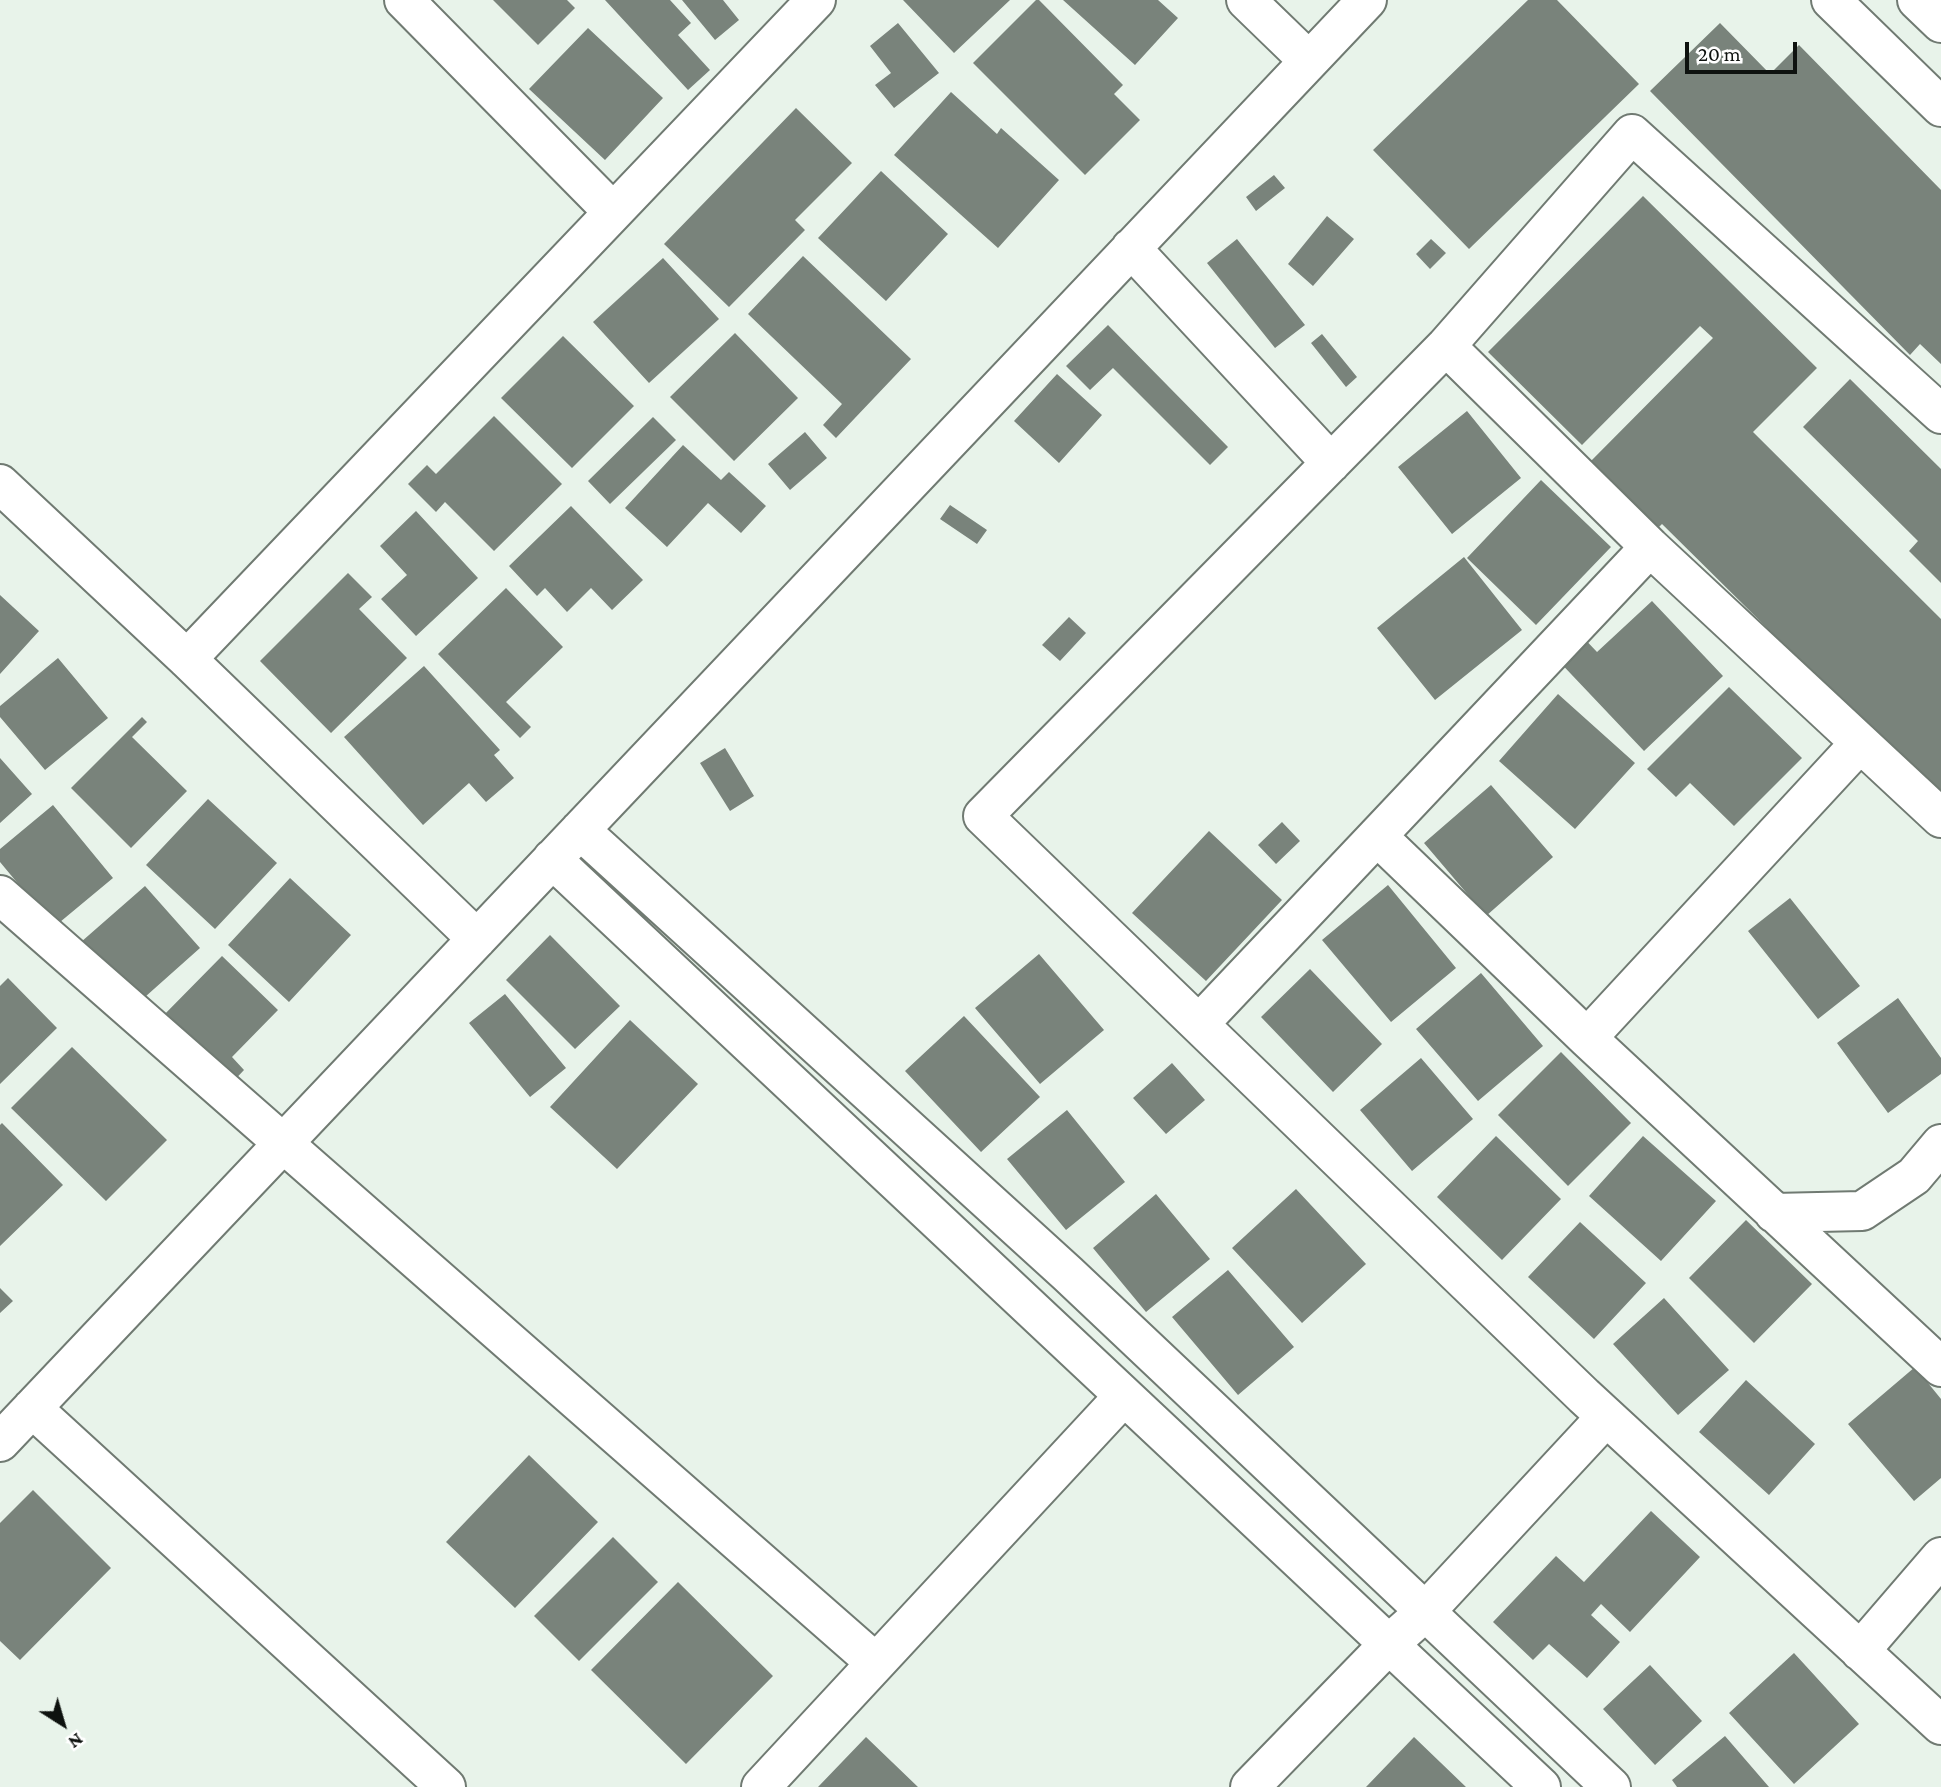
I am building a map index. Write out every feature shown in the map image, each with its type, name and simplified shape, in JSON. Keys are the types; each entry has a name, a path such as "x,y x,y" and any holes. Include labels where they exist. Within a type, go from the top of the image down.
{"street":[{"path":"404,0 613,212"},
{"path":"1246,0 1309,61"},
{"path":"0,1442 1367,0"},
{"path":"1831,0 1941,107"},
{"path":"1917,0 1941,23"},
{"path":"187,659 814,1"},
{"path":"1941,414 1632,134 1446,346 983,816 1606,1417 1941,1726"},
{"path":"1131,248 1331,463"},
{"path":"1446,346 1650,547 1941,818"},
{"path":"0,484 187,659 477,939"},
{"path":"1199,1024 1650,547"},
{"path":"1587,1038 1860,743"},
{"path":"580,830 1068,1274 1611,1787"},
{"path":"1377,836 1587,1038 1941,1367"},
{"path":"552,859 1541,1787"},
{"path":"0,895 876,1663"},
{"path":"1774,1213 1862,1211 1914,1176 1941,1144"},
{"path":"761,1787 1125,1396"},
{"path":"32,1408 446,1787"},
{"path":"1250,1787 1389,1644 1425,1612 1606,1417"},
{"path":"1860,1651 1941,1558"}],"building":[{"path":"493,0 567,0 575,8 538,45"},
{"path":"605,0 670,0 691,23 678,35 710,70 688,90"},
{"path":"682,0 723,0 739,20 715,40"},
{"path":"903,0 1010,0 954,53"},
{"path":"1036,0 1123,85 1114,94 1140,120 1085,175 973,63"},
{"path":"1063,0 1158,0 1178,18 1135,65"},
{"path":"1528,0 1557,0 1639,84 1469,249 1373,150"},
{"path":"898,23 939,73 894,108 875,85 891,73 870,46"},
{"path":"1720,23 1770,74 1799,45 1941,190 1941,364 1920,344 1910,355 1650,91"},
{"path":"588,28 663,98 605,160 529,89"},
{"path":"951,92 997,134 1001,128 1059,180 998,248 894,155"},
{"path":"796,108 852,163 795,220 805,230 729,307 664,244"},
{"path":"881,171 948,234 886,301 818,238"},
{"path":"1274,175 1285,188 1256,211 1246,197"},
{"path":"1643,196 1817,368 1753,432 1941,619 1941,800 1662,524 1654,532 1587,465 1713,338 1700,326 1582,445 1488,352"},
{"path":"1327,216 1354,239 1313,286 1288,264"},
{"path":"1237,239 1305,325 1275,348 1207,263"},
{"path":"1431,239 1446,253 1430,269 1416,254"},
{"path":"803,256 911,359 836,438 823,425 842,404 748,314"},
{"path":"663,258 719,319 649,383 593,322"},
{"path":"1108,325 1228,447 1210,465 1113,368 1090,390 1066,366"},
{"path":"735,333 798,398 734,461 670,397"},
{"path":"1322,334 1357,377 1346,387 1311,343"},
{"path":"563,336 634,406 572,468 501,398"},
{"path":"1057,374 1102,415 1059,463 1014,421"},
{"path":"1850,379 1941,469 1941,583 1909,551 1918,541 1803,427"},
{"path":"1467,411 1521,478 1452,534 1398,467"},
{"path":"494,416 562,484 494,551 445,502 436,512 408,484 427,465 436,474"},
{"path":"653,417 676,440 610,504 588,481"},
{"path":"805,432 827,458 790,490 768,464"},
{"path":"683,445 721,480 729,472 766,506 741,533 708,503 667,547 625,508"},
{"path":"1541,480 1611,547 1536,625 1467,558"},
{"path":"950,505 987,530 977,544 940,519"},
{"path":"571,506 643,580 612,610 591,588 567,612 545,588 537,596 509,566"},
{"path":"416,511 478,578 416,636 381,599 407,575 380,546"},
{"path":"1464,557 1522,630 1435,700 1377,628"},
{"path":"348,573 372,597 359,609 407,658 331,733 260,661"},
{"path":"506,588 563,647 506,702 531,727 520,738 438,654"},
{"path":"0,595 39,631 0,674"},
{"path":"1652,601 1723,676 1644,751 1553,655 1578,632 1597,652"},
{"path":"1069,617 1086,633 1060,661 1042,645"},
{"path":"58,658 108,718 45,770 0,717 0,706"},
{"path":"424,666 500,750 494,755 514,778 486,802 469,783 423,825 344,737"},
{"path":"1729,687 1802,758 1734,826 1690,783 1676,797 1647,769"},
{"path":"1558,694 1635,763 1575,829 1499,761"},
{"path":"142,717 147,722 132,737 187,791 131,848 71,788"},
{"path":"725,748 754,796 730,811 700,763"},
{"path":"0,758 32,794 0,823"},
{"path":"1491,785 1553,857 1486,916 1424,843"},
{"path":"208,799 277,863 215,929 146,865"},
{"path":"53,805 113,878 54,927 0,862 0,849"},
{"path":"1282,822 1300,841 1276,864 1258,845"},
{"path":"1209,831 1282,900 1206,981 1132,913"},
{"path":"290,878 351,935 289,1002 228,945"},
{"path":"1388,885 1456,968 1391,1022 1322,940"},
{"path":"145,886 200,948 136,1005 81,942"},
{"path":"1790,898 1860,986 1818,1019 1748,931"},
{"path":"550,935 620,1006 575,1049 506,980"},
{"path":"1039,954 1104,1030 1040,1084 975,1008"},
{"path":"222,956 278,1010 232,1057 244,1070 227,1088 158,1021"},
{"path":"1310,969 1382,1044 1333,1092 1261,1017"},
{"path":"1481,973 1543,1046 1478,1101 1416,1029"},
{"path":"8,978 57,1028 0,1084 0,986"},
{"path":"505,994 566,1068 530,1097 469,1023"},
{"path":"1898,998 1941,1058 1941,1074 1888,1113 1837,1043"},
{"path":"964,1016 1040,1097 981,1152 905,1071"},
{"path":"630,1020 698,1084 617,1169 550,1107"},
{"path":"72,1047 167,1140 106,1201 11,1108"},
{"path":"1561,1052 1631,1123 1568,1186 1498,1115"},
{"path":"1421,1058 1473,1119 1412,1171 1360,1110"},
{"path":"1172,1063 1205,1100 1166,1134 1133,1098"},
{"path":"1067,1110 1125,1182 1066,1230 1007,1159"},
{"path":"2,1123 63,1185 0,1246 0,1125"},
{"path":"1496,1136 1561,1199 1502,1260 1437,1197"},
{"path":"1643,1136 1716,1201 1661,1261 1589,1196"},
{"path":"1296,1189 1366,1264 1302,1323 1232,1248"},
{"path":"1156,1194 1210,1259 1146,1312 1093,1248"},
{"path":"1746,1220 1812,1284 1754,1343 1689,1278"},
{"path":"1580,1222 1646,1283 1594,1339 1528,1277"},
{"path":"1228,1270 1294,1347 1238,1395 1172,1317"},
{"path":"0,1288 13,1301 0,1313"},
{"path":"1664,1298 1729,1370 1678,1415 1613,1344"},
{"path":"1915,1367 1941,1399 1941,1478 1914,1501 1848,1424"},
{"path":"1746,1380 1815,1444 1769,1495 1699,1432"},
{"path":"529,1455 598,1522 515,1608 446,1542"},
{"path":"33,1490 111,1568 20,1660 0,1641 0,1523"},
{"path":"1651,1511 1700,1557 1630,1632 1601,1604 1591,1615 1620,1642 1587,1678 1549,1644 1533,1660 1493,1622 1556,1556 1584,1582"},
{"path":"613,1537 658,1582 579,1661 534,1616"},
{"path":"678,1582 773,1676 686,1764 591,1670"},
{"path":"1794,1653 1859,1724 1794,1784 1729,1713"},
{"path":"1650,1665 1702,1721 1655,1765 1603,1709"},
{"path":"1725,1736 1769,1787 1677,1787 1672,1780"},
{"path":"866,1737 918,1787 818,1787"},
{"path":"1414,1737 1466,1787 1366,1787"}]}
